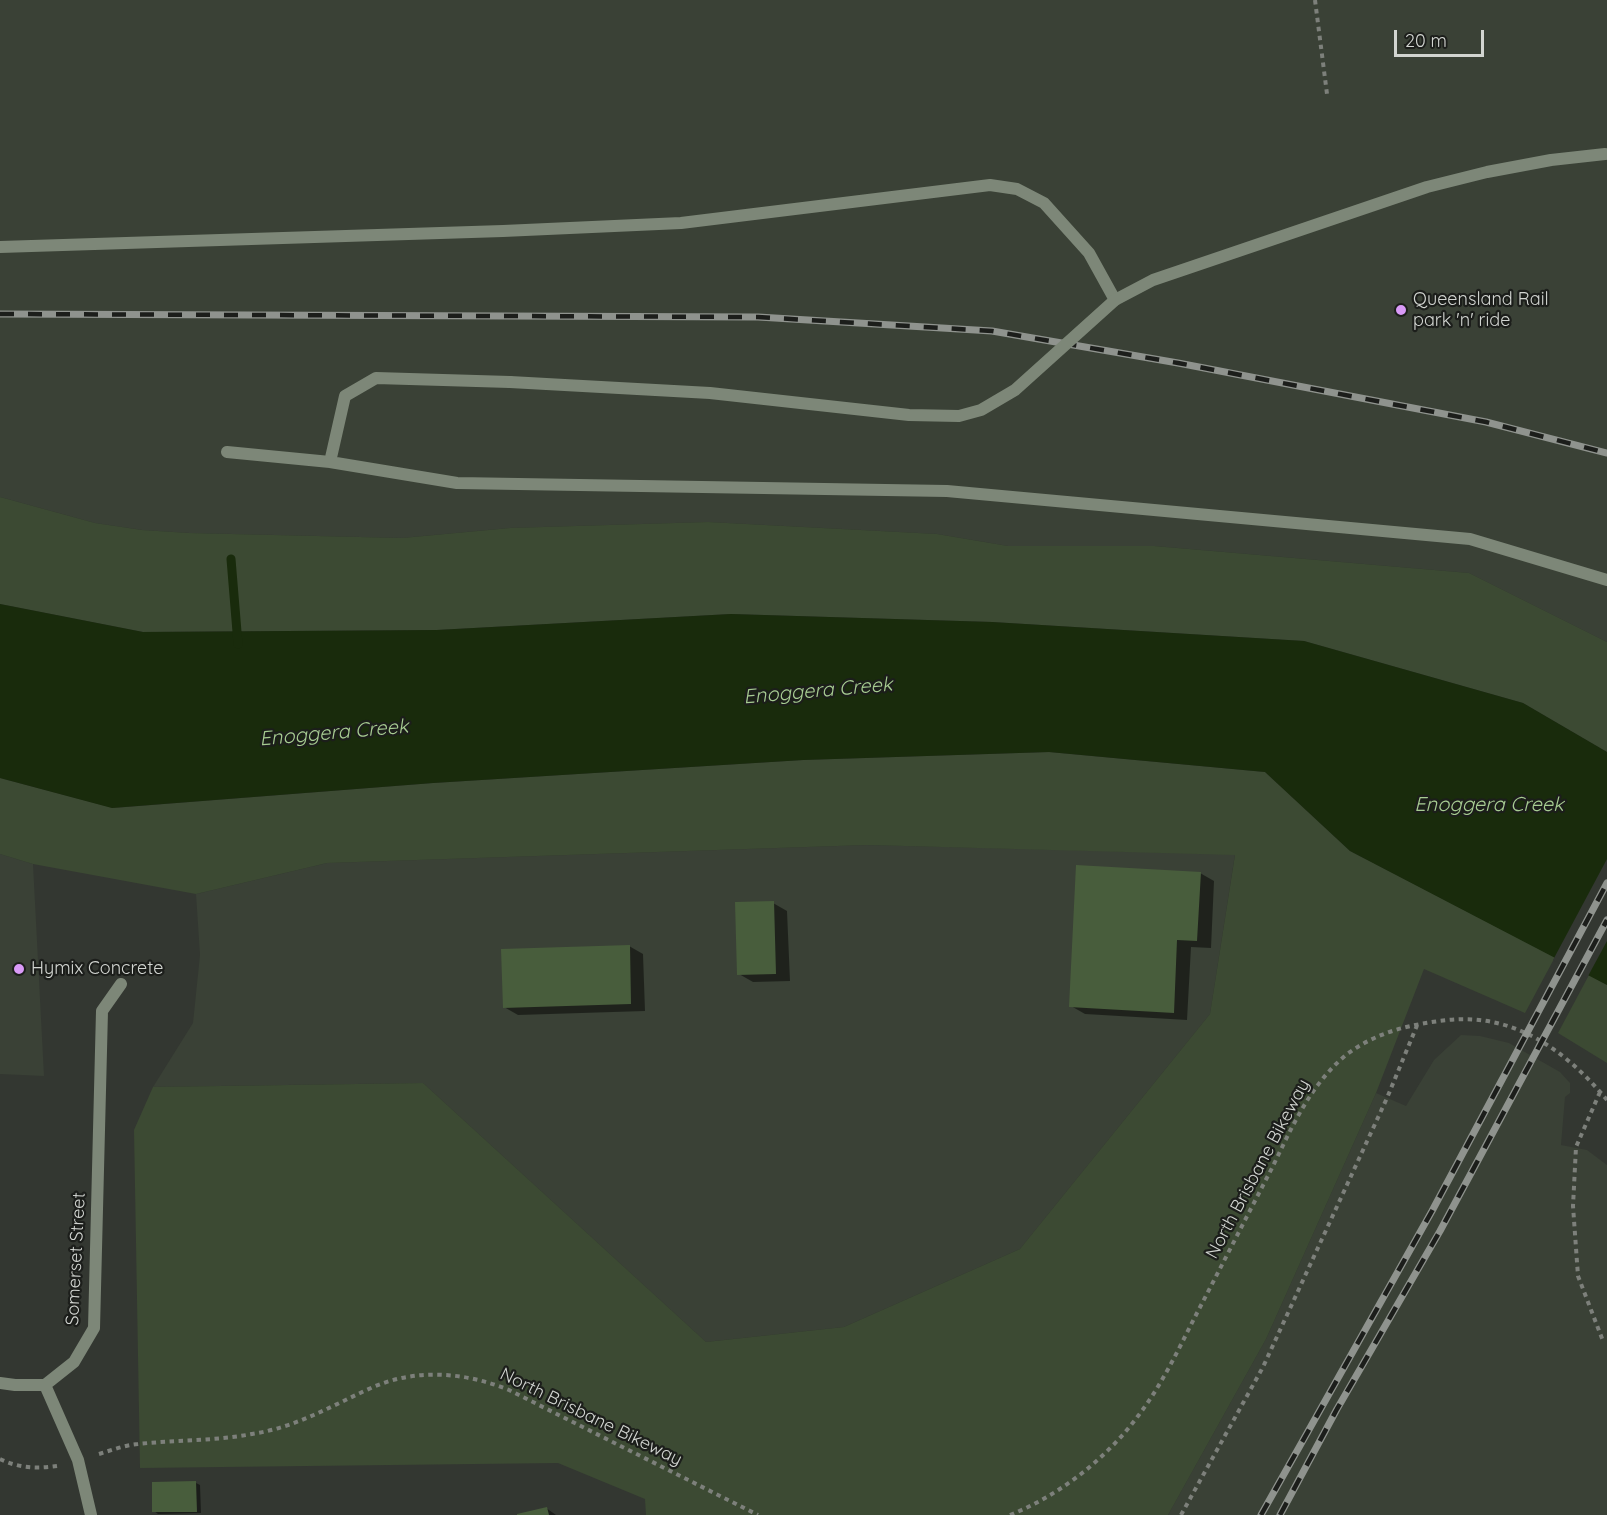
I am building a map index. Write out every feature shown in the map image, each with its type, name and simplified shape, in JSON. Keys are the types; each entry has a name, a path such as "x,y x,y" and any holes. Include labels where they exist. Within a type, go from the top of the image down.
{"street":[{"path":"330,462 345,396 376,378 510,382 710,393 909,416 959,416 981,410 1015,390 1115,300 1154,280 1426,187 1551,160 1606,154"},
{"path":"0,247 491,232 681,223 990,185 1017,189 1044,203 1089,253 1115,300"},
{"path":"227,452 330,462 457,483 658,484 959,492 1470,539 1607,580"},
{"name":"Somerset Street","path":"45,1384 74,1362 94,1328 102,1011 121,984"},
{"path":"0,1383 45,1384 78,1460 91,1515"}],"path":[{"path":"1315,0 1327,94"},
{"name":"North Brisbane Bikeway","path":"1010,1515 1047,1497 1074,1479 1095,1462 1138,1417 1155,1392 1180,1346 1313,1090 1347,1055 1369,1040 1418,1023 1470,1020 1487,1022 1532,1035 1564,1056 1607,1100"},
{"path":"1181,1515 1263,1367 1387,1098 1418,1023"},
{"path":"1600,1092 1576,1147 1573,1206 1578,1276 1603,1341"},
{"name":"North Brisbane Bikeway","path":"94,1456 136,1444 251,1435 311,1418 391,1381 413,1376 458,1375 490,1382 524,1397 758,1515"},
{"path":"0,1459 27,1467 61,1465"}],"shaded area":[{"path":"0,0 1607,0 1607,642 1469,573 1154,546 1008,546 937,534 708,522 510,528 402,538 189,533 142,530 95,523 0,497"},
{"path":"0,497 95,523 142,530 189,533 402,538 510,528 708,522 937,534 1008,546 1154,546 1469,573 1607,642 1607,752 1523,703 1304,641 992,622 731,614 437,630 143,632 0,604"},
{"path":"1049,752 1265,772 1350,851 1555,957 1525,1013 1424,969 1376,1093 1266,1339 1168,1515 646,1515 645,1499 558,1463 140,1468 134,1130 153,1087 423,1083 706,1342 844,1327 1020,1249 1210,1014 1235,855 867,845 327,863 196,894 33,864 0,854 0,778 113,808 433,783 803,760"},
{"path":"867,845 1235,854 1210,1014 1020,1249 844,1327 706,1342 423,1083 153,1087 193,1023 200,955 196,894 327,863"},
{"name":"Hymix Concrete","path":"0,854 33,864 44,1076 0,1074"},
{"path":"1589,975 1607,985 1607,1063 1558,1033"},
{"path":"1461,1035 1480,1036 1509,1043 1560,1072 1570,1083 1570,1093 1565,1097 1561,1145 1587,1150 1607,1165 1607,1515 1168,1515 1266,1339 1376,1093 1406,1106 1434,1060"}],"water":[{"name":"Enoggera Creek","path":"0,604 143,632 437,630 731,614 992,622 1304,641 1523,703 1607,752 1607,985 1350,851 1265,772 1049,752 803,760 433,783 112,808 0,778"}],"pier":[{"path":"1607,859 1607,941 1587,978 1553,960"}],"building":[{"path":"1076,865 1201,872 1197,941 1177,940 1174,1013 1069,1007"},
{"path":"774,901 776,974 737,975 735,902"},
{"path":"630,945 631,1004 503,1008 501,949"},
{"path":"196,1481 197,1512 152,1512 152,1482"},
{"path":"547,1507 549,1515 517,1515 517,1514"}],"waterway":[{"path":"231,559 238,644"}],"railway":[{"path":"0,314 758,317 992,331 1178,363 1486,422 1607,453"},
{"path":"1261,1515 1432,1211 1607,883"},
{"path":"1280,1515 1337,1409 1440,1231 1607,920"}],"place":[{"name":"Queensland Rail park 'n' ride","path":"1401,310"},
{"name":"Hymix Concrete","path":"19,969"}]}
